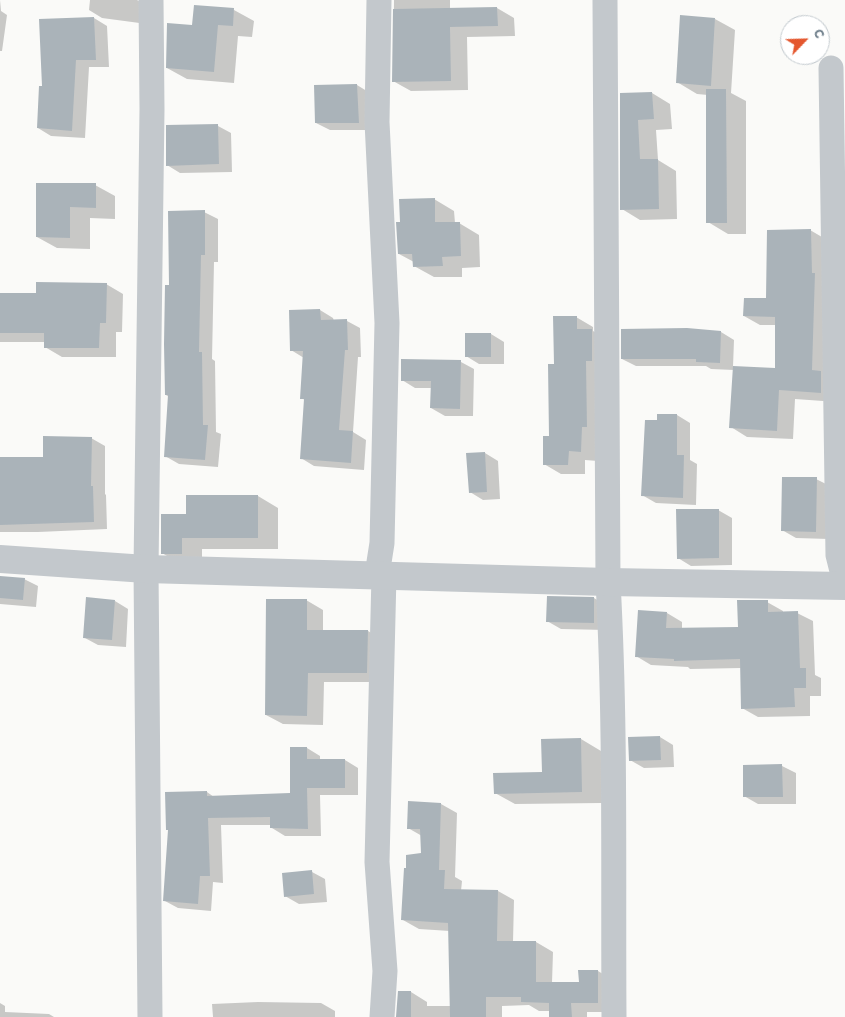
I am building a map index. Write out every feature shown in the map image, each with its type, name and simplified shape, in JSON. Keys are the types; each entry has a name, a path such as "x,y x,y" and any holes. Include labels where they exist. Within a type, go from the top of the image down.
{"street":[{"path":"150,1017 146,569 152,109 151,0"},
{"path":"379,0 377,122 387,323 380,575 377,862 385,971 382,1017"},
{"path":"604,0 608,582 612,642 614,766 614,1017"},
{"path":"0,559 146,569 608,582 845,584 838,555 831,68"}],"building":[{"path":"194,5 234,8 233,26 218,25 214,72 166,68 167,23 192,25"},
{"path":"497,7 498,26 450,27 451,81 392,82 393,9"},
{"path":"680,15 715,18 711,86 676,83"},
{"path":"94,17 96,60 76,60 72,131 37,128 39,86 42,86 39,19"},
{"path":"357,84 359,123 315,123 314,85"},
{"path":"706,89 726,89 727,223 706,223"},
{"path":"652,92 654,119 638,120 640,159 658,159 659,209 620,210 620,93"},
{"path":"218,124 219,164 166,166 166,125"},
{"path":"36,183 96,183 96,208 70,207 70,238 36,237"},
{"path":"435,198 435,222 460,222 461,256 442,257 443,266 413,267 412,254 398,254 396,222 400,222 399,199"},
{"path":"205,210 205,255 201,255 199,352 202,352 203,425 208,425 205,460 164,457 168,395 165,395 164,344 165,285 169,285 168,211"},
{"path":"811,229 812,273 815,273 812,370 821,371 821,393 779,390 777,431 729,428 733,366 775,368 775,317 743,316 744,298 766,298 767,230"},
{"path":"36,282 107,283 106,323 100,323 99,348 44,348 44,333 0,333 0,293 36,293"},
{"path":"320,309 321,320 347,319 348,350 345,350 339,430 353,431 351,463 300,459 304,399 300,399 303,351 290,351 289,310"},
{"path":"553,316 577,316 577,329 592,329 592,361 586,361 587,427 582,427 581,452 569,451 568,465 543,465 543,436 549,436 548,364 554,364"},
{"path":"687,328 721,331 720,363 696,362 696,359 621,359 621,329"},
{"path":"465,333 491,333 491,357 465,357"},
{"path":"401,359 461,360 460,409 430,408 431,381 401,381"},
{"path":"657,414 677,414 677,455 684,455 683,498 641,496 645,420 657,420"},
{"path":"43,436 92,437 91,486 93,486 94,522 0,525 0,457 43,457"},
{"path":"485,452 487,492 469,493 466,453"},
{"path":"782,477 817,477 816,532 781,531"},
{"path":"186,495 258,495 258,538 182,538 182,554 161,554 161,514 186,514"},
{"path":"676,509 719,509 719,558 677,559"},
{"path":"0,576 25,578 23,600 0,598"},
{"path":"547,596 594,597 594,623 546,622"},
{"path":"86,597 115,600 112,640 83,638"},
{"path":"266,599 307,599 307,630 368,630 367,673 308,673 307,716 265,715"},
{"path":"737,600 768,600 768,612 798,611 800,668 806,668 806,688 794,688 795,707 741,709 740,659 674,661 674,659 635,657 638,610 667,612 666,628 738,627"},
{"path":"660,736 661,760 629,761 628,737"},
{"path":"581,738 582,792 494,794 493,773 542,772 541,739"},
{"path":"290,747 307,747 307,759 345,759 345,788 307,788 308,829 270,828 270,817 208,818 210,876 200,876 198,904 163,901 168,830 166,830 165,792 207,791 207,796 290,793"},
{"path":"782,764 783,797 743,797 743,765"},
{"path":"408,801 441,803 439,870 445,870 444,889 498,890 497,941 536,941 536,982 579,982 578,970 598,970 598,1003 571,1003 572,1017 549,1017 549,1003 521,1002 521,997 486,997 486,1017 450,1017 448,923 401,920 406,855 421,853 420,829 407,829"},
{"path":"312,870 314,894 284,897 282,873"},
{"path":"398,991 411,991 411,1017 396,1017"}]}
